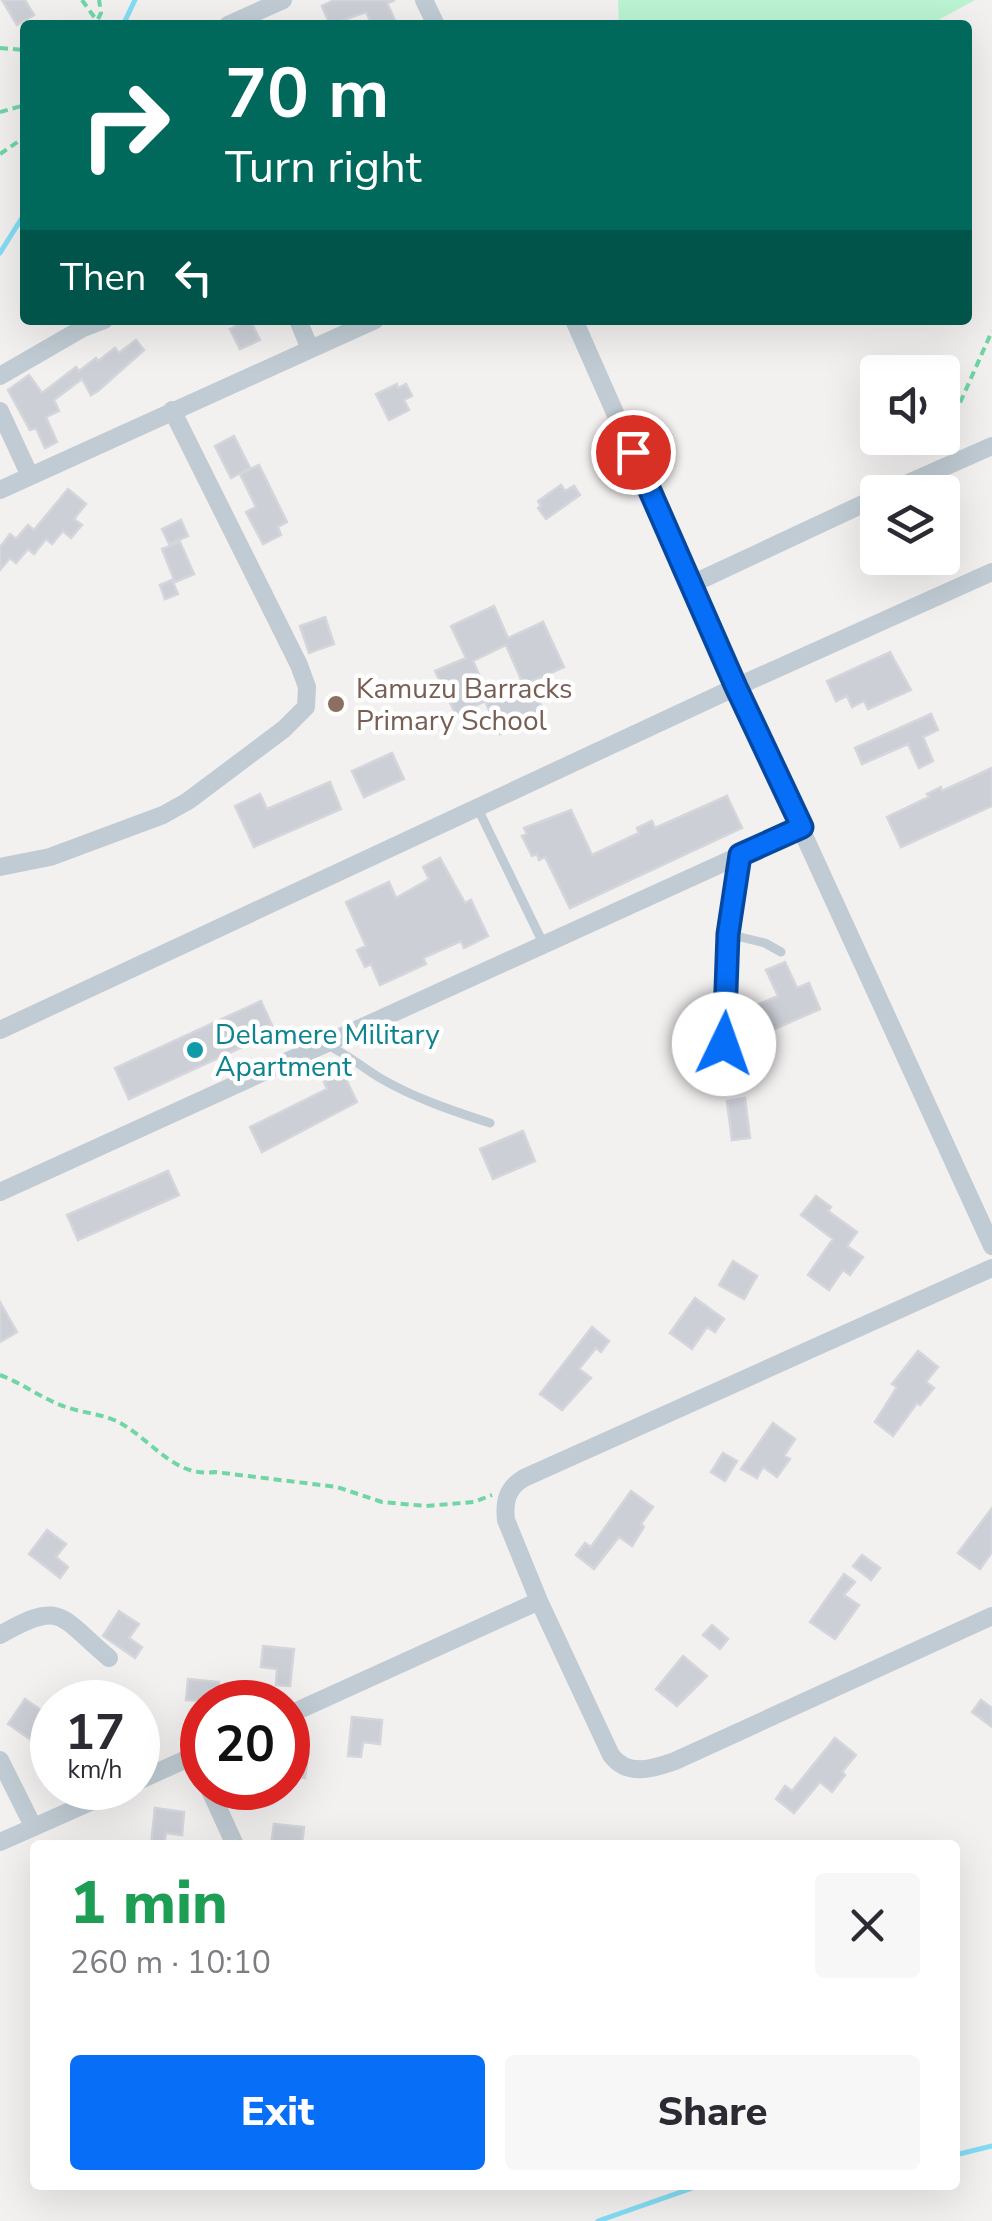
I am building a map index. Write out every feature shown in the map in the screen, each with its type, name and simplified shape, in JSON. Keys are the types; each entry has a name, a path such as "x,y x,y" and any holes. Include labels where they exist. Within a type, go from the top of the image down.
{"street":[{"path":"239,20 283,0"},
{"path":"0,376 91,325"},
{"path":"300,325 310,348"},
{"path":"0,490 364,325"},
{"path":"576,325 736,687 992,1246"},
{"path":"0,410 30,476"},
{"path":"0,868 50,857 163,815 284,729 306,707 307,686 299,665 172,410"},
{"path":"926,475 992,446"},
{"path":"692,584 860,506"},
{"path":"0,1030 992,572"},
{"path":"0,1192 802,827"},
{"path":"992,1268 524,1478 506,1497 506,1520 539,1600 611,1755 624,1767 645,1769 675,1761 992,1616"},
{"path":"310,1705 539,1600"},
{"path":"0,1634 39,1614 50,1613 109,1658"},
{"path":"0,1760 33,1826"},
{"path":"0,1842 70,1810"},
{"path":"218,1810 233,1840"}],"lane":[{"path":"478,809 543,943"},
{"path":"724,1044 728,934 740,855"},
{"path":"728,934 765,943 781,952"},
{"path":"322,1043 382,1079 450,1110 490,1123"}],"path":[{"path":"82,0 97,20"},
{"path":"960,398 992,332"},
{"path":"0,1375 58,1404 121,1422 163,1456 198,1474 215,1472 338,1488 382,1502 426,1506 474,1502 511,1488"}],"green space":[{"path":"618,0 975,0 938,20 619,20"}],"building":[{"path":"2,0 25,0 34,15 17,25"},
{"path":"334,0 395,0 387,3 395,20 370,20 366,12 344,20 328,20 322,6"},
{"path":"252,325 260,340 240,349 230,329"},
{"path":"136,340 144,350 98,391 91,395 82,379 54,400 59,411 46,417 57,442 45,448 36,428 30,430 8,390 29,375 42,393 76,367 79,371 115,348 119,353"},
{"path":"397,384 398,388 406,384 412,396 404,400 409,410 389,420 376,394"},
{"path":"234,436 250,468 231,478 215,446"},
{"path":"259,465 287,522 278,527 281,535 263,544 246,512 256,507 240,474"},
{"path":"561,485 565,491 574,486 580,495 546,519 538,501"},
{"path":"68,489 86,504 74,519 82,525 71,538 63,531 52,544 46,539 34,554 28,549 16,563 10,558 0,570 0,547 10,534 16,539 28,525 34,530"},
{"path":"181,520 188,536 169,544 162,529"},
{"path":"180,542 194,574 175,582 162,549"},
{"path":"172,580 178,594 165,599 160,585"},
{"path":"494,606 508,638 543,622 564,667 530,682 545,714 500,734 485,701 456,715 435,671 466,658 451,626","holes":["506,645 521,679 488,694 473,661"]},
{"path":"325,617 334,644 309,653 300,626"},
{"path":"890,652 911,690 868,709 864,701 852,707 847,696 836,701 827,681"},
{"path":"931,714 938,730 923,737 933,761 919,768 908,744 862,764 855,748"},
{"path":"392,753 404,779 364,797 352,771"},
{"path":"992,768 992,806 901,847 887,817 941,787 942,791"},
{"path":"330,782 341,809 254,847 235,806 260,794 267,809"},
{"path":"727,796 742,828 570,908 545,857 539,860 537,854 532,856 522,836 527,834 524,828 571,810 592,855 639,833 637,828 652,821 655,828"},
{"path":"440,858 465,903 471,900 488,936 464,948 461,941 423,958 426,964 380,985 371,964 365,967 357,950 366,946 346,902 389,882 396,898 429,879 423,867"},
{"path":"785,962 797,988 809,983 820,1009 750,1040 738,1013 778,996 766,970"},
{"name":"Delamere Military Apartment","path":"261,1001 275,1032 129,1099 115,1068"},
{"path":"343,1073 357,1102 262,1152 250,1127 327,1089 324,1082"},
{"path":"745,1098 750,1138 732,1140 727,1101"},
{"path":"523,1131 535,1161 493,1179 480,1149"},
{"path":"168,1171 179,1195 78,1240 67,1215"},
{"path":"816,1196 831,1207 828,1211 857,1232 847,1246 863,1257 850,1275 843,1270 829,1290 808,1275 833,1239 801,1215"},
{"path":"733,1261 757,1276 744,1299 719,1285"},
{"path":"695,1298 724,1319 715,1332 707,1327 692,1349 670,1333"},
{"path":"0,1302 17,1332 0,1342"},
{"path":"592,1327 609,1341 601,1352 596,1348 579,1369 591,1378 562,1410 540,1394"},
{"path":"918,1351 938,1367 926,1382 934,1388 920,1405 917,1403 893,1436 875,1422 897,1387 892,1384"},
{"path":"773,1423 795,1439 784,1456 790,1459 777,1477 763,1467 757,1478 741,1469"},
{"path":"723,1453 737,1461 725,1481 711,1472"},
{"path":"631,1491 653,1507 641,1524 644,1527 632,1546 619,1537 594,1569 576,1555 585,1543 591,1547"},
{"path":"992,1508 992,1552 980,1569 958,1553"},
{"path":"47,1530 66,1544 56,1557 68,1567 60,1578 29,1554"},
{"path":"862,1555 880,1568 871,1580 853,1566"},
{"path":"844,1574 855,1582 844,1595 859,1605 835,1639 810,1622"},
{"path":"119,1611 139,1624 129,1638 142,1647 135,1658 103,1636"},
{"path":"712,1625 728,1639 720,1649 703,1635"},
{"path":"263,1646 294,1649 291,1680 276,1680 277,1669 261,1667"},
{"path":"683,1656 707,1676 677,1706 656,1689"},
{"path":"25,1699 30,1702 30,1739 8,1724"},
{"path":"981,1700 992,1708 992,1727 972,1712"},
{"path":"352,1717 382,1720 380,1744 363,1742 361,1757 348,1756"},
{"path":"835,1738 856,1755 832,1792 820,1782 794,1813 776,1799 785,1786 792,1791"},
{"path":"155,1810 184,1812 182,1835 166,1833 165,1840 152,1840"},
{"path":"274,1824 304,1827 303,1840 272,1840"}],"waterway":[{"path":"125,20 135,0"},
{"path":"0,253 20,221"},
{"path":"960,2154 992,2146"},
{"path":"598,2221 687,2190"}],"place":[{"name":"Kamuzu Barracks Primary School","path":"336,704"},
{"name":"Delamere Military Apartment","path":"195,1050"}],"route":[{"path":"633,452 802,827 740,855 728,934 724,1044"}]}
